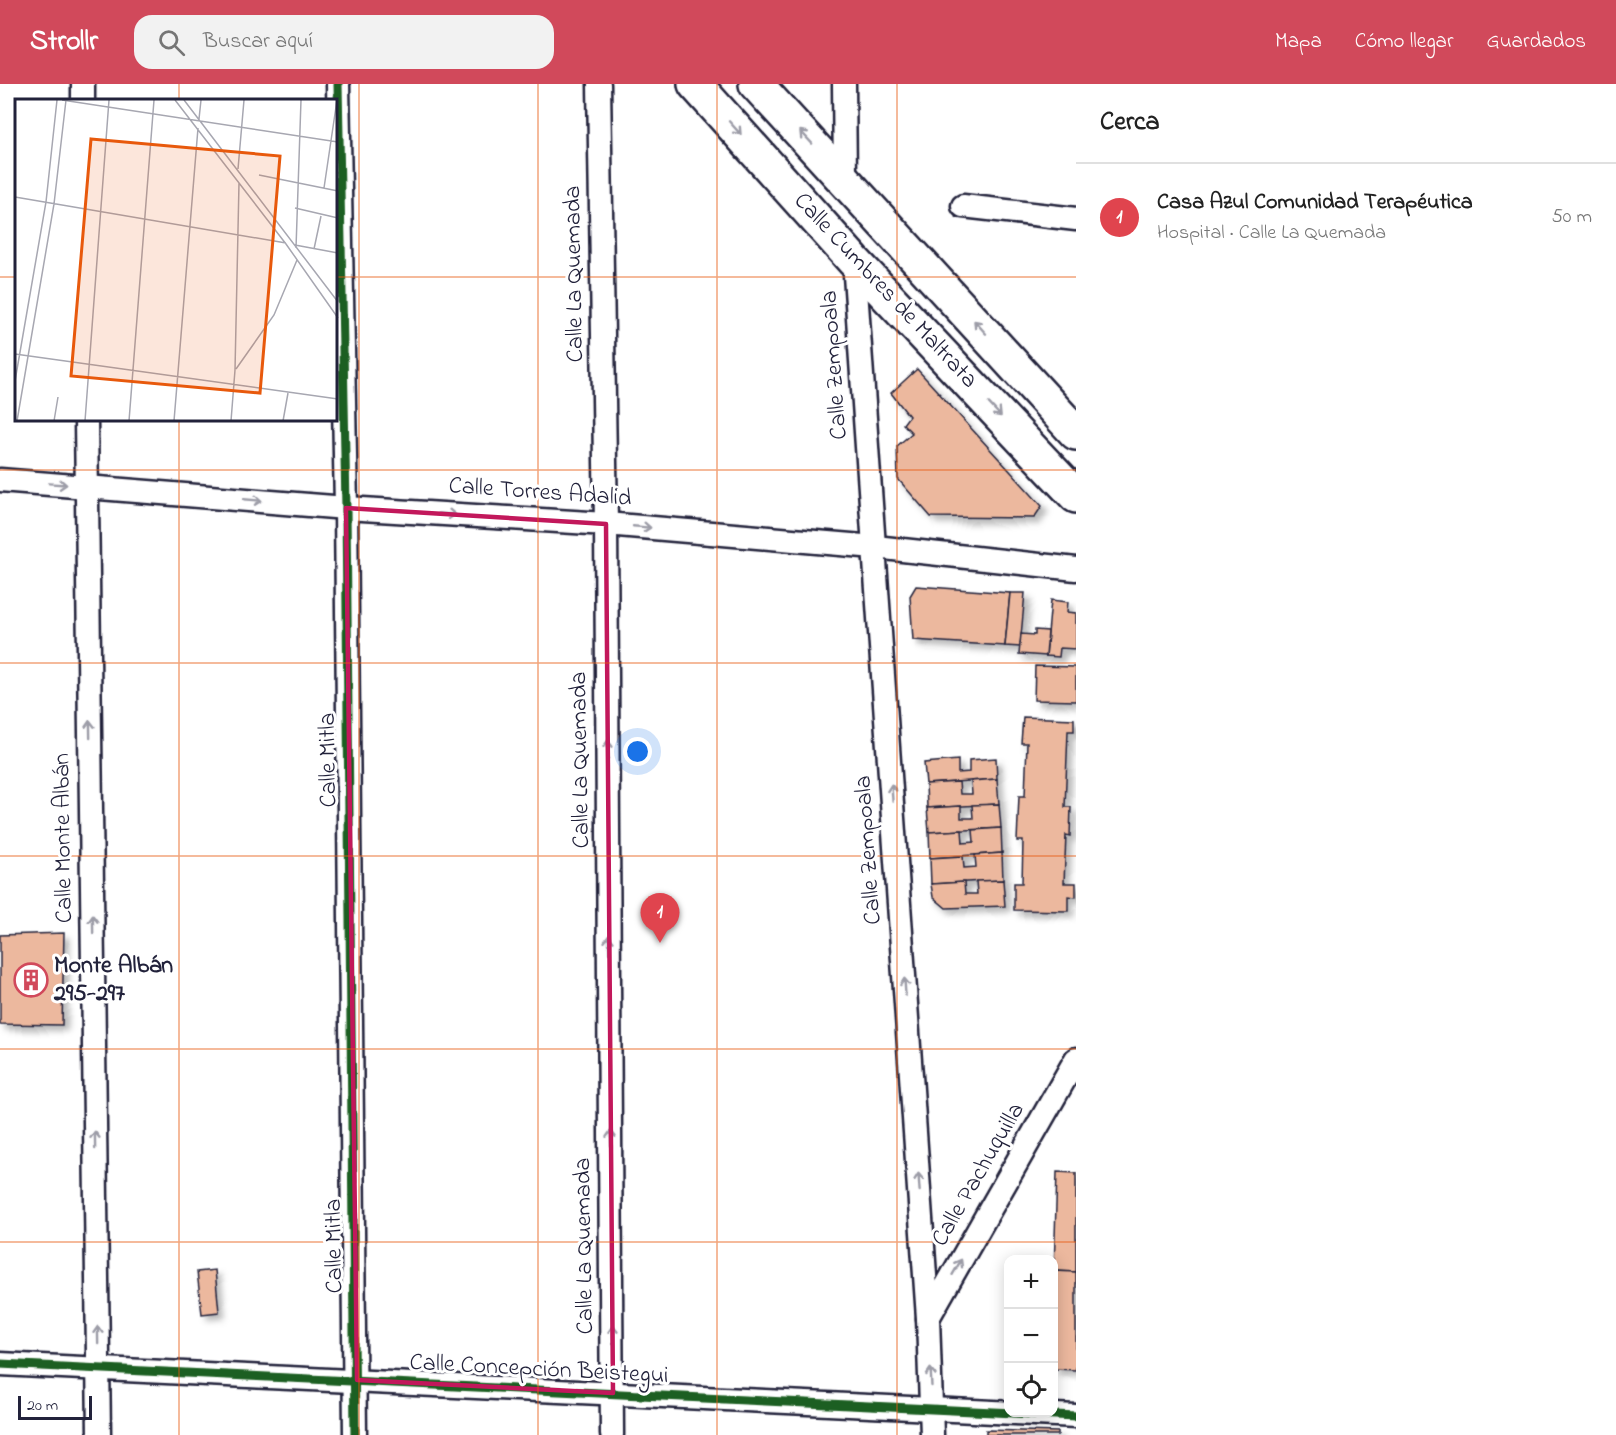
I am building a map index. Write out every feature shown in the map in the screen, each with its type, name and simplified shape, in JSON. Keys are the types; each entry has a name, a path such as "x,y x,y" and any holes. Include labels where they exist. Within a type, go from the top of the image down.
{"main road":[{"name":"Calle Cumbres de Maltrata","path":"695,84 854,261 1076,496"},
{"name":"Calle Cumbres de Maltrata","path":"756,84 845,177 1076,433"}],"street":[{"name":"Calle Mitla","path":"338,84 357,1380 355,1435"},
{"name":"Calle La Quemada","path":"599,84 606,524 612,1435"},
{"path":"844,84 845,177"},
{"path":"963,206 1076,219"},
{"name":"Calle Zempoala","path":"854,261 928,1318 932,1435"},
{"name":"Calle Monte Albán","path":"86,422 99,1435"},
{"name":"Calle Torres Adalid","path":"0,480 346,508 606,524 875,547 1076,569"},
{"name":"Calle Pachuquilla","path":"928,1318 1076,1059"},
{"name":"Calle Concepción Beistegui","path":"0,1364 613,1393 932,1411 1072,1423"}],"highlighted area":[{"path":"346,508 606,524 613,1393 357,1380"}],"building":[{"path":"917,369 1042,506 1034,518 931,517 898,479 897,446 912,433 903,424 909,416 891,393"},
{"path":"916,586 1010,593 1005,646 913,640 910,596"},
{"path":"1010,593 1025,593 1020,647 1005,646"},
{"path":"1051,600 1068,602 1067,612 1076,613 1076,649 1060,648 1059,657 1046,656"},
{"path":"1035,630 1048,631 1046,656 1019,654 1021,634 1035,635"},
{"path":"1035,666 1076,667 1076,701 1034,700"},
{"path":"1023,717 1074,719 1074,731 1068,731 1065,807 1071,807 1070,836 1066,835 1064,883 1076,883 1076,897 1068,896 1068,911 1014,910 1014,883 1022,883 1023,841 1017,841 1019,796 1025,796 1027,743 1021,743"},
{"path":"996,758 997,779 926,784 924,763 958,760 958,773 969,772 969,760"},
{"path":"997,779 999,804 927,808 926,784 959,782 960,794 972,794 971,781"},
{"path":"999,804 1001,828 929,832 927,808 961,806 961,818 973,818 972,805"},
{"path":"1001,828 1002,853 930,858 929,832 962,830 963,843 974,842 973,830"},
{"path":"1002,853 1003,880 931,884 930,858 963,856 964,868 976,867 975,855"},
{"path":"1003,880 1005,906 946,908 933,897 931,884 964,882 965,894 977,894 976,881"},
{"name":"Monte Albán 295-297","path":"64,933 62,1025 0,1024 0,935"},
{"path":"1057,1172 1076,1173 1076,1272 1058,1271 1058,1255 1054,1255"},
{"path":"215,1270 219,1312 202,1314 197,1272"},
{"path":"1058,1271 1076,1272 1076,1370 1058,1369"},
{"path":"986,1430 1058,1432 1058,1435 986,1435"}],"cycle path":[{"path":"338,84 346,508 355,1435"},
{"path":"0,1364 1076,1416"}],"place":[{"name":"Casa Azul Comunidad Terapéutica","path":"660,943"},
{"name":"Monte Albán 295-297","path":"31,980"}]}
